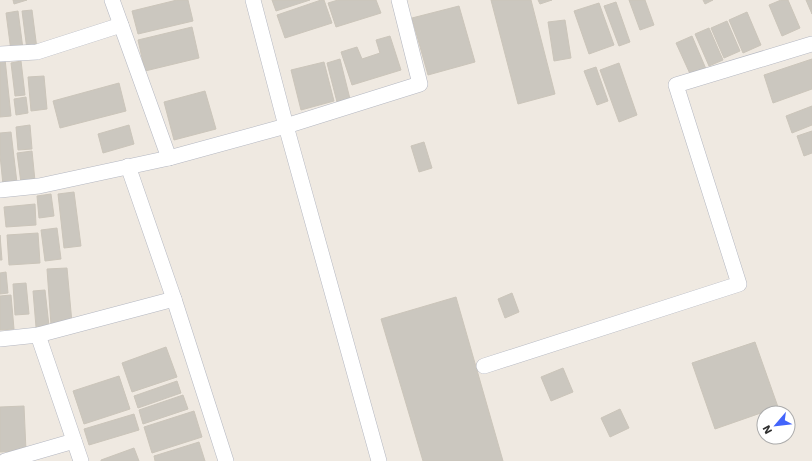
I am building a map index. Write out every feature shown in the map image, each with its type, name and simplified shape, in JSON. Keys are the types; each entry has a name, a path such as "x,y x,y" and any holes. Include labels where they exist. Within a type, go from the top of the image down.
{"street":[{"path":"112,0 169,158"},
{"path":"253,0 376,460"},
{"path":"0,190 46,184 169,158 286,126 420,84 399,0"},
{"path":"0,54 37,52 122,25"},
{"path":"484,366 739,284 676,84 812,44"},
{"path":"128,166 174,299 226,461"},
{"path":"0,339 38,335 174,299"},
{"path":"38,335 81,461"},
{"path":"5,461 74,442"}],"building":[{"path":"13,0 27,0 14,4"},
{"path":"177,0 188,0 193,21 138,34 132,11"},
{"path":"272,0 310,0 276,11"},
{"path":"324,0 332,23 285,38 277,15"},
{"path":"338,0 376,0 381,13 336,27 328,3"},
{"path":"491,0 531,0 555,94 518,104"},
{"path":"538,0 552,0 540,4"},
{"path":"629,0 645,0 654,25 640,30"},
{"path":"703,0 713,0 705,4"},
{"path":"781,0 788,0 800,28 782,36 769,5"},
{"path":"806,0 812,0 812,14"},
{"path":"616,2 630,42 619,46 604,6"},
{"path":"599,3 614,45 589,54 574,11"},
{"path":"459,6 475,62 428,75 412,18"},
{"path":"32,10 37,49 27,50 22,11"},
{"path":"18,11 23,49 11,51 6,13"},
{"path":"747,12 761,45 743,53 729,20"},
{"path":"565,20 571,58 554,61 548,22"},
{"path":"727,21 740,51 724,58 711,28"},
{"path":"192,27 199,58 145,71 138,40"},
{"path":"709,28 723,60 709,66 695,34"},
{"path":"390,36 401,70 352,85 341,52 357,47 362,59 380,53 376,40"},
{"path":"692,36 706,69 691,76 676,43"},
{"path":"0,59 5,59 11,116 0,117"},
{"path":"340,59 350,99 337,102 327,63"},
{"path":"812,59 812,89 773,103 764,75"},
{"path":"21,61 25,95 15,96 11,63"},
{"path":"324,62 334,101 301,110 291,70"},
{"path":"619,63 637,115 619,122 600,70"},
{"path":"596,67 608,101 597,105 584,71"},
{"path":"44,76 47,109 31,111 28,77"},
{"path":"119,83 126,111 60,128 53,101"},
{"path":"205,91 216,129 174,140 164,102"},
{"path":"26,97 28,113 16,115 14,99"},
{"path":"812,106 812,125 792,133 786,116"},
{"path":"30,125 32,149 18,150 16,127"},
{"path":"129,125 134,144 103,153 98,134"},
{"path":"812,131 812,153 804,156 797,136"},
{"path":"11,132 17,183 3,185 0,155 0,133"},
{"path":"424,142 432,168 419,172 411,146"},
{"path":"32,151 35,181 21,183 17,153"},
{"path":"74,192 81,246 64,248 58,194"},
{"path":"51,194 54,216 39,218 37,196"},
{"path":"35,204 36,225 6,227 4,207"},
{"path":"57,228 61,259 45,261 41,230"},
{"path":"38,233 40,263 9,265 7,235"},
{"path":"0,235 2,260 0,260"},
{"path":"67,268 72,323 51,325 47,269"},
{"path":"6,272 8,293 0,294 0,273"},
{"path":"26,283 29,314 15,315 13,284"},
{"path":"45,290 49,326 36,327 33,291"},
{"path":"512,293 519,312 505,318 498,299"},
{"path":"11,295 14,329 0,330 0,296"},
{"path":"456,297 503,461 423,461 381,319"},
{"path":"755,342 777,405 756,405 756,415 715,429 692,363"},
{"path":"166,347 177,377 132,392 122,363"},
{"path":"563,368 573,392 551,401 541,377"},
{"path":"119,376 130,409 84,424 73,391"},
{"path":"177,381 181,393 138,408 134,396"},
{"path":"183,395 188,409 143,424 139,410"},
{"path":"24,406 26,451 0,452 0,407"},
{"path":"620,409 629,428 610,437 601,418"},
{"path":"194,411 202,437 152,453 144,427"},
{"path":"134,414 139,430 89,445 84,429"},
{"path":"199,442 205,461 155,461 154,456"},
{"path":"134,448 139,461 101,461 101,460"}]}
